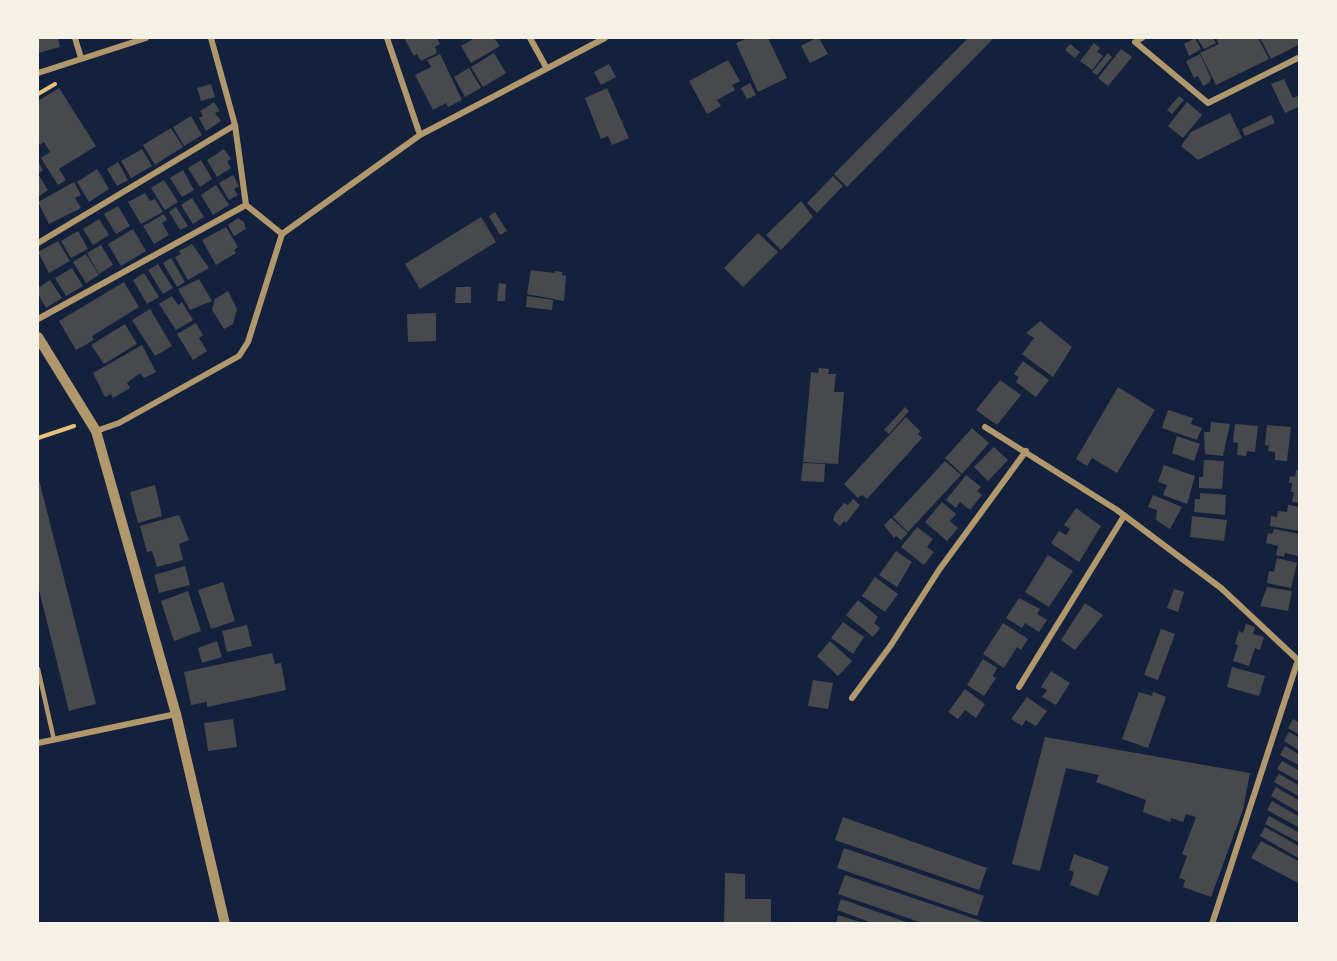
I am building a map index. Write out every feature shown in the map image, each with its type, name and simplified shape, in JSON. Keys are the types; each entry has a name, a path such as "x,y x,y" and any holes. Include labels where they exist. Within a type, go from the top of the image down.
{"street":[{"path":"75,38 81,58"},
{"path":"38,73 146,38"},
{"path":"211,38 235,125 246,205 282,234"},
{"path":"387,38 420,135"},
{"path":"530,38 546,67"},
{"path":"96,431 118,423 239,356 248,342 282,234 420,135 605,38"},
{"path":"1142,38 1135,42 1208,103 1299,57"},
{"path":"38,243 235,125"},
{"path":"38,320 246,205"},
{"path":"38,337 96,431 176,714 225,924"},
{"path":"985,427 1026,451 1124,516 1221,588 1298,660 1212,924"},
{"path":"852,698 891,645 939,570 1026,451"},
{"path":"1019,687 1124,516"},
{"path":"38,743 176,714"}],"lane":[{"path":"38,669 54,740"}],"path":[{"path":"38,438 90,420"}],"building":[{"path":"38,38 58,38 60,47 38,53"},
{"path":"404,38 437,38 440,44 435,47 437,53 421,61 417,54 414,56"},
{"path":"475,38 494,38 500,46 471,63 461,46"},
{"path":"748,38 768,38 787,78 758,92 736,43"},
{"path":"819,38 828,54 810,63 801,46"},
{"path":"968,38 994,38 847,187 834,174"},
{"path":"1195,38 1201,49 1189,56 1184,44"},
{"path":"1197,38 1213,38 1216,43 1204,49"},
{"path":"1216,38 1258,38 1269,59 1216,85 1200,53 1219,44"},
{"path":"1260,38 1300,38 1300,44 1271,59"},
{"path":"1094,43 1100,48 1097,52 1103,56 1092,70 1080,61"},
{"path":"1070,44 1080,52 1075,58 1065,50"},
{"path":"1121,49 1132,57 1108,86 1098,78"},
{"path":"494,53 506,73 483,87 471,67"},
{"path":"1108,53 1112,57 1097,75 1092,72"},
{"path":"440,54 462,100 448,107 446,103 433,110 415,75 431,67 427,60"},
{"path":"1200,54 1211,78 1210,82 1203,86 1198,76 1194,78 1186,61"},
{"path":"728,60 740,81 732,85 735,90 717,100 721,106 707,114 689,81"},
{"path":"609,64 616,77 601,85 594,72"},
{"path":"469,68 481,88 465,97 454,77"},
{"path":"1284,79 1293,98 1300,95 1300,106 1285,113 1271,84"},
{"path":"750,83 756,95 747,99 741,88"},
{"path":"211,84 215,97 201,101 197,88"},
{"path":"59,88 96,146 59,169 66,180 58,185 41,158 50,152 44,142 40,145 38,141 38,101"},
{"path":"607,88 629,138 612,145 608,136 601,139 585,98"},
{"path":"1179,96 1184,100 1172,114 1167,110"},
{"path":"214,102 220,111 215,113 221,121 206,131 199,118 203,116 200,111"},
{"path":"1187,102 1202,115 1183,138 1168,126"},
{"path":"1230,113 1242,138 1198,160 1181,146 1191,132"},
{"path":"1271,115 1275,123 1245,136 1242,129"},
{"path":"191,116 202,135 184,146 173,127"},
{"path":"171,128 183,147 155,165 143,145"},
{"path":"142,149 152,166 131,178 121,161"},
{"path":"224,149 231,159 227,161 231,168 217,177 207,160"},
{"path":"201,160 212,179 200,187 188,168"},
{"path":"38,161 43,170 38,174"},
{"path":"118,162 128,180 117,186 107,169"},
{"path":"97,169 109,189 89,202 77,182"},
{"path":"183,170 194,190 182,197 170,178"},
{"path":"38,174 48,190 38,197"},
{"path":"233,175 239,186 234,189 238,195 229,200 219,183"},
{"path":"833,176 843,186 817,213 807,203"},
{"path":"164,180 178,202 165,210 151,188"},
{"path":"74,182 81,195 75,198 81,208 49,224 38,202"},
{"path":"216,185 229,205 213,215 201,195"},
{"path":"145,193 150,201 155,199 163,212 141,224 128,202"},
{"path":"192,198 204,217 193,224 181,205"},
{"path":"801,201 813,217 781,250 766,235"},
{"path":"118,206 130,226 116,234 104,214"},
{"path":"176,207 188,226 180,230 169,212"},
{"path":"495,212 507,231 500,235 489,216"},
{"path":"164,214 167,220 162,223 169,235 154,244 143,226"},
{"path":"481,217 496,242 420,289 405,264"},
{"path":"238,218 244,222 246,229 234,236 228,225"},
{"path":"99,219 109,235 93,245 83,229"},
{"path":"226,227 238,247 234,250 236,253 216,265 202,240"},
{"path":"133,229 146,251 121,266 108,244"},
{"path":"78,231 88,249 71,258 61,241"},
{"path":"758,233 778,252 743,287 724,268"},
{"path":"58,241 70,261 49,273 38,252"},
{"path":"192,244 209,268 188,280 175,257 181,254 179,251"},
{"path":"101,245 113,265 99,274 87,253"},
{"path":"86,254 99,275 86,283 73,262"},
{"path":"171,258 185,282 177,287 163,263"},
{"path":"158,264 173,288 163,294 148,270"},
{"path":"72,268 83,286 66,296 55,278"},
{"path":"531,270 562,272 562,275 566,276 564,301 527,294"},
{"path":"144,273 159,297 147,304 133,280"},
{"path":"199,279 212,301 190,310 178,289"},
{"path":"50,280 62,298 46,308 38,294 38,288"},
{"path":"124,282 139,307 92,336 94,340 76,350 59,321"},
{"path":"499,283 506,284 505,301 497,301"},
{"path":"456,287 471,287 471,303 455,303"},
{"path":"228,291 237,309 233,324 224,329 212,310 215,299"},
{"path":"172,296 178,305 182,302 193,320 176,330 159,304"},
{"path":"527,296 553,300 552,310 526,307"},
{"path":"150,309 172,346 155,356 132,320"},
{"path":"436,313 436,341 408,342 407,314"},
{"path":"1040,321 1072,347 1053,377 1022,354 1034,338 1026,333"},
{"path":"196,323 203,335 199,338 207,351 193,360 177,334"},
{"path":"125,324 137,344 104,364 91,345"},
{"path":"142,345 156,372 144,378 140,373 127,383 130,388 113,398 111,394 105,397 93,373"},
{"path":"1023,361 1049,380 1036,397 1016,382 1019,377 1014,374"},
{"path":"819,368 829,369 828,374 836,374 834,392 844,392 838,464 803,462 811,372 818,373"},
{"path":"1000,380 1021,395 997,425 976,410"},
{"path":"1118,387 1155,410 1117,473 1092,458 1087,466 1076,459"},
{"path":"905,407 909,411 889,434 884,430"},
{"path":"1168,410 1193,418 1191,424 1202,428 1197,440 1162,428"},
{"path":"906,417 920,431 918,434 922,438 867,499 862,495 858,498 844,484"},
{"path":"1211,422 1230,424 1223,456 1205,454 1204,432 1210,432"},
{"path":"1235,424 1258,426 1255,452 1247,451 1246,456 1237,455 1238,443 1233,442"},
{"path":"1267,425 1291,427 1287,461 1275,460 1275,452 1268,451 1269,446 1265,445"},
{"path":"972,428 989,443 962,474 945,458"},
{"path":"1177,436 1200,444 1194,461 1172,453"},
{"path":"994,447 1008,460 988,481 974,467"},
{"path":"1204,460 1224,461 1222,489 1199,488 1199,477 1203,477"},
{"path":"945,461 961,475 908,532 893,517"},
{"path":"803,463 825,464 824,482 801,481"},
{"path":"1164,465 1195,476 1187,504 1163,495 1167,485 1158,482"},
{"path":"1296,470 1300,470 1300,503 1292,502 1294,492 1291,492 1292,483 1289,483 1290,476 1295,477"},
{"path":"966,475 981,487 977,491 982,495 970,510 960,502 956,508 946,500"},
{"path":"38,476 96,704 69,711 38,586"},
{"path":"155,485 162,516 138,523 130,492"},
{"path":"1200,493 1226,495 1225,515 1194,512 1195,499 1200,499"},
{"path":"1153,495 1182,507 1170,529 1156,520 1157,510 1148,507"},
{"path":"853,499 860,505 846,523 844,521 840,526 833,520 835,514 844,503 848,505"},
{"path":"942,502 956,514 950,521 958,528 947,541 925,522"},
{"path":"1288,505 1300,507 1300,531 1270,526 1271,516 1277,517 1278,511 1287,512"},
{"path":"1076,508 1101,526 1079,562 1051,543 1059,531 1066,535 1070,529 1064,525"},
{"path":"179,515 189,540 179,544 183,560 157,567 152,551 147,552 140,526"},
{"path":"1192,516 1227,520 1224,541 1190,537"},
{"path":"891,518 908,533 901,540 896,536 894,538 884,525"},
{"path":"917,527 933,539 927,547 934,552 924,565 901,547"},
{"path":"1274,529 1300,534 1298,556 1285,553 1284,557 1276,555 1278,546 1266,543 1268,533 1272,534"},
{"path":"896,551 912,562 897,587 879,575"},
{"path":"1048,555 1073,571 1049,607 1025,592"},
{"path":"1277,558 1297,563 1291,588 1267,583 1269,571 1274,572"},
{"path":"185,566 190,585 159,593 154,575"},
{"path":"875,577 898,594 885,612 862,596"},
{"path":"223,582 235,621 211,629 198,590"},
{"path":"1267,587 1292,591 1288,611 1260,606"},
{"path":"1174,589 1184,592 1178,612 1167,608"},
{"path":"188,591 201,631 174,641 161,601"},
{"path":"1019,598 1040,609 1037,614 1047,620 1039,632 1025,623 1022,628 1006,618"},
{"path":"858,600 878,617 874,623 880,628 873,637 846,615"},
{"path":"1085,603 1103,615 1075,650 1061,640"},
{"path":"843,622 864,637 853,654 831,638"},
{"path":"1003,623 1028,639 1021,650 1017,647 1004,668 983,654"},
{"path":"1246,624 1255,627 1253,634 1264,637 1260,650 1255,648 1249,666 1233,661 1239,631 1243,633"},
{"path":"247,625 252,646 227,652 222,631"},
{"path":"1161,629 1175,634 1158,680 1144,675"},
{"path":"217,641 222,657 202,663 198,648"},
{"path":"830,641 852,661 838,676 817,656"},
{"path":"272,653 275,664 281,663 286,690 207,707 207,702 191,705 184,672"},
{"path":"983,659 997,668 993,676 996,678 984,696 967,685"},
{"path":"1232,667 1265,676 1259,696 1227,687"},
{"path":"1051,671 1070,683 1056,705 1042,697 1047,690 1041,687"},
{"path":"813,680 833,683 828,709 808,706"},
{"path":"965,689 985,704 976,718 965,710 958,719 948,712"},
{"path":"1139,692 1152,696 1153,692 1166,697 1148,748 1122,739"},
{"path":"1027,697 1047,711 1036,726 1026,720 1022,726 1011,719"},
{"path":"233,719 237,747 208,751 204,723"},
{"path":"1293,719 1300,723 1300,735 1288,728"},
{"path":"1289,732 1300,738 1300,751 1284,741"},
{"path":"1045,737 1250,773 1243,810 1211,897 1183,887 1185,880 1179,878 1187,856 1182,854 1196,817 1186,814 1183,822 1171,818 1170,822 1143,812 1146,800 1096,782 1099,775 1066,768 1040,871 1012,864"},
{"path":"1285,746 1300,755 1300,766 1280,755"},
{"path":"1282,761 1300,771 1300,782 1277,769"},
{"path":"1279,774 1300,786 1300,797 1274,782"},
{"path":"1276,787 1300,801 1300,813 1271,796"},
{"path":"1272,801 1300,817 1300,828 1267,810"},
{"path":"1269,816 1300,833 1300,843 1265,824"},
{"path":"843,817 987,868 979,890 835,840"},
{"path":"1265,827 1300,847 1300,859 1260,836"},
{"path":"1261,841 1300,862 1300,884 1251,858"},
{"path":"844,848 984,896 977,916 837,868"},
{"path":"1074,854 1109,867 1098,896 1070,885 1074,872 1069,870"},
{"path":"725,873 745,874 745,899 771,899 771,924 724,924"},
{"path":"845,875 987,924 925,924 838,894"},
{"path":"841,899 909,924 875,924 837,910"},
{"path":"838,915 863,923 836,924"}]}
